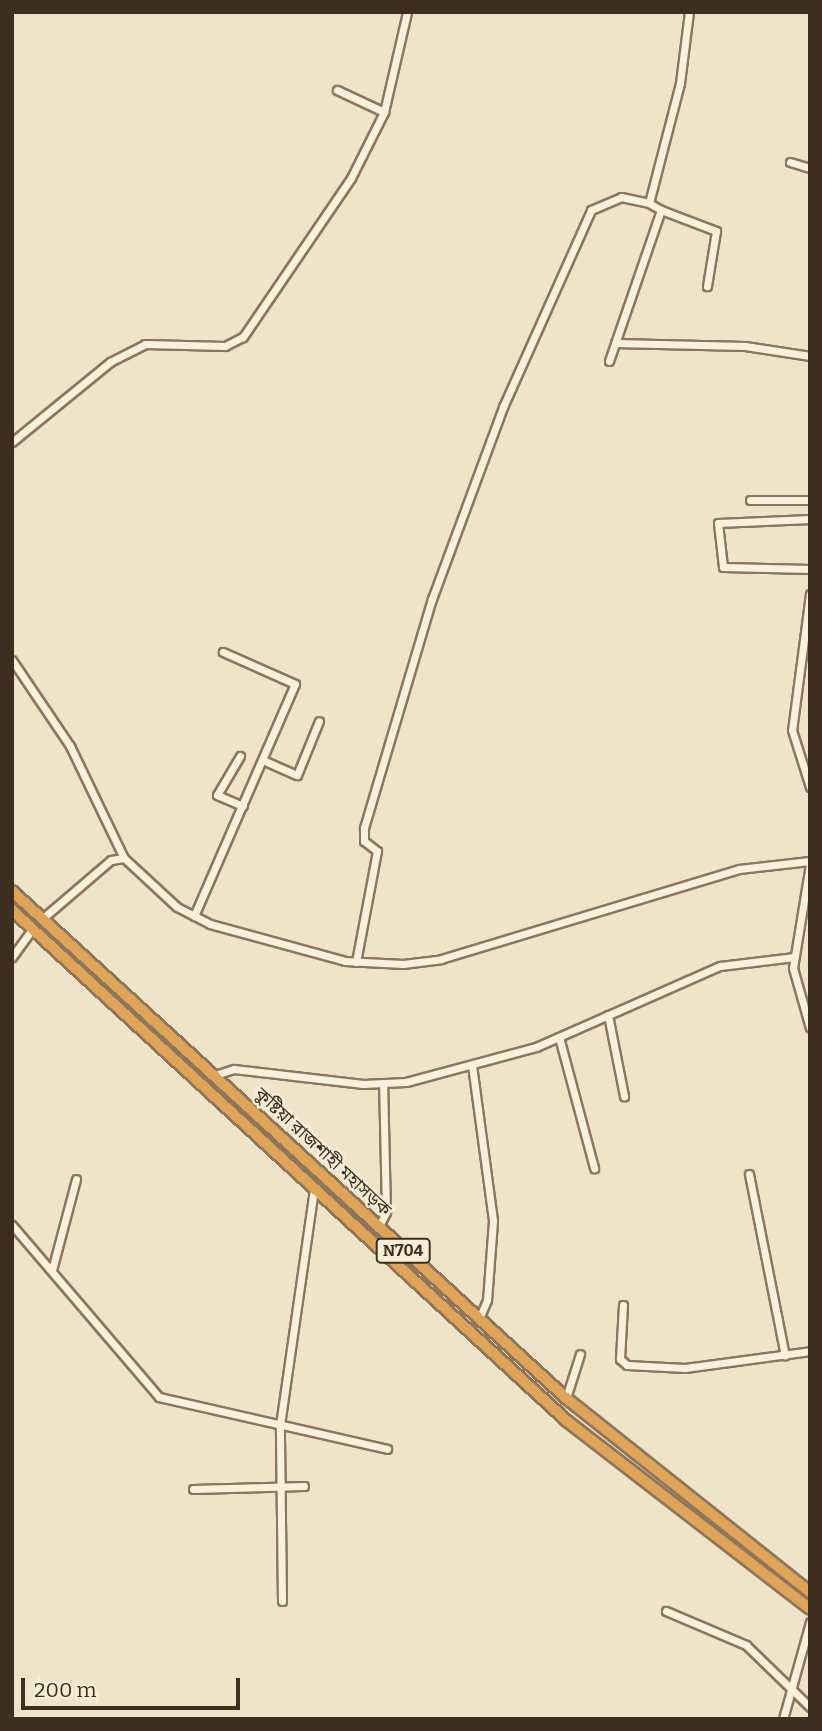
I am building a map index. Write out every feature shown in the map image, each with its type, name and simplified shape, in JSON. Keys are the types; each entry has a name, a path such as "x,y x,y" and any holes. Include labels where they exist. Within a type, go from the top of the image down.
{"highway":[{"name":"কুষ্টিয়া রাজশাহী মহাসড়ক","path":"14,895 43,918 377,1228 566,1398 810,1592"},
{"name":"কুষ্টিয়া রাজশাহী মহাসড়ক","path":"12,910 567,1421 810,1609"},
{"path":"340,1213 351,1203"},
{"path":"567,1421 580,1410"},
{"path":"778,1584 787,1574"}],"street":[{"path":"12,442 110,362 145,344 225,346 243,337 351,178 384,112 407,12"},
{"path":"649,203 680,83 690,12"},
{"path":"337,90 384,112"},
{"path":"790,163 810,167"},
{"path":"356,962 377,851 363,841 364,828 432,599 503,407 591,210 621,197 649,203 716,232 707,286"},
{"path":"609,361 661,210"},
{"path":"615,343 745,346 810,356"},
{"path":"750,500 810,500"},
{"path":"810,519 718,523 723,567 810,569"},
{"path":"810,594 792,730 810,787"},
{"path":"194,916 265,761 295,684 223,652"},
{"path":"12,660 70,746 124,858 194,916 356,962 441,959 739,869 810,862 794,957 795,990 809,1023"},
{"path":"265,761 297,775 319,721"},
{"path":"240,756 217,793 243,806"},
{"path":"43,918 111,860 124,858"},
{"path":"12,957 32,929"},
{"path":"215,1075 268,1070 383,1084 472,1065 559,1037 719,966 794,957"},
{"path":"608,1015 624,1096"},
{"path":"559,1037 594,1168"},
{"path":"472,1065 493,1221 487,1300 479,1319"},
{"path":"377,1228 387,1208 383,1084"},
{"path":"748,1174 785,1354"},
{"path":"51,1270 76,1179"},
{"path":"282,1601 278,1486 280,1425 314,1188"},
{"path":"12,1225 159,1397 387,1449"},
{"path":"623,1305 620,1359 627,1365 685,1368 810,1351"},
{"path":"566,1398 580,1354"},
{"path":"192,1489 304,1486"},
{"path":"666,1611 746,1645 792,1686 810,1707"},
{"path":"783,1719 810,1622"}]}
